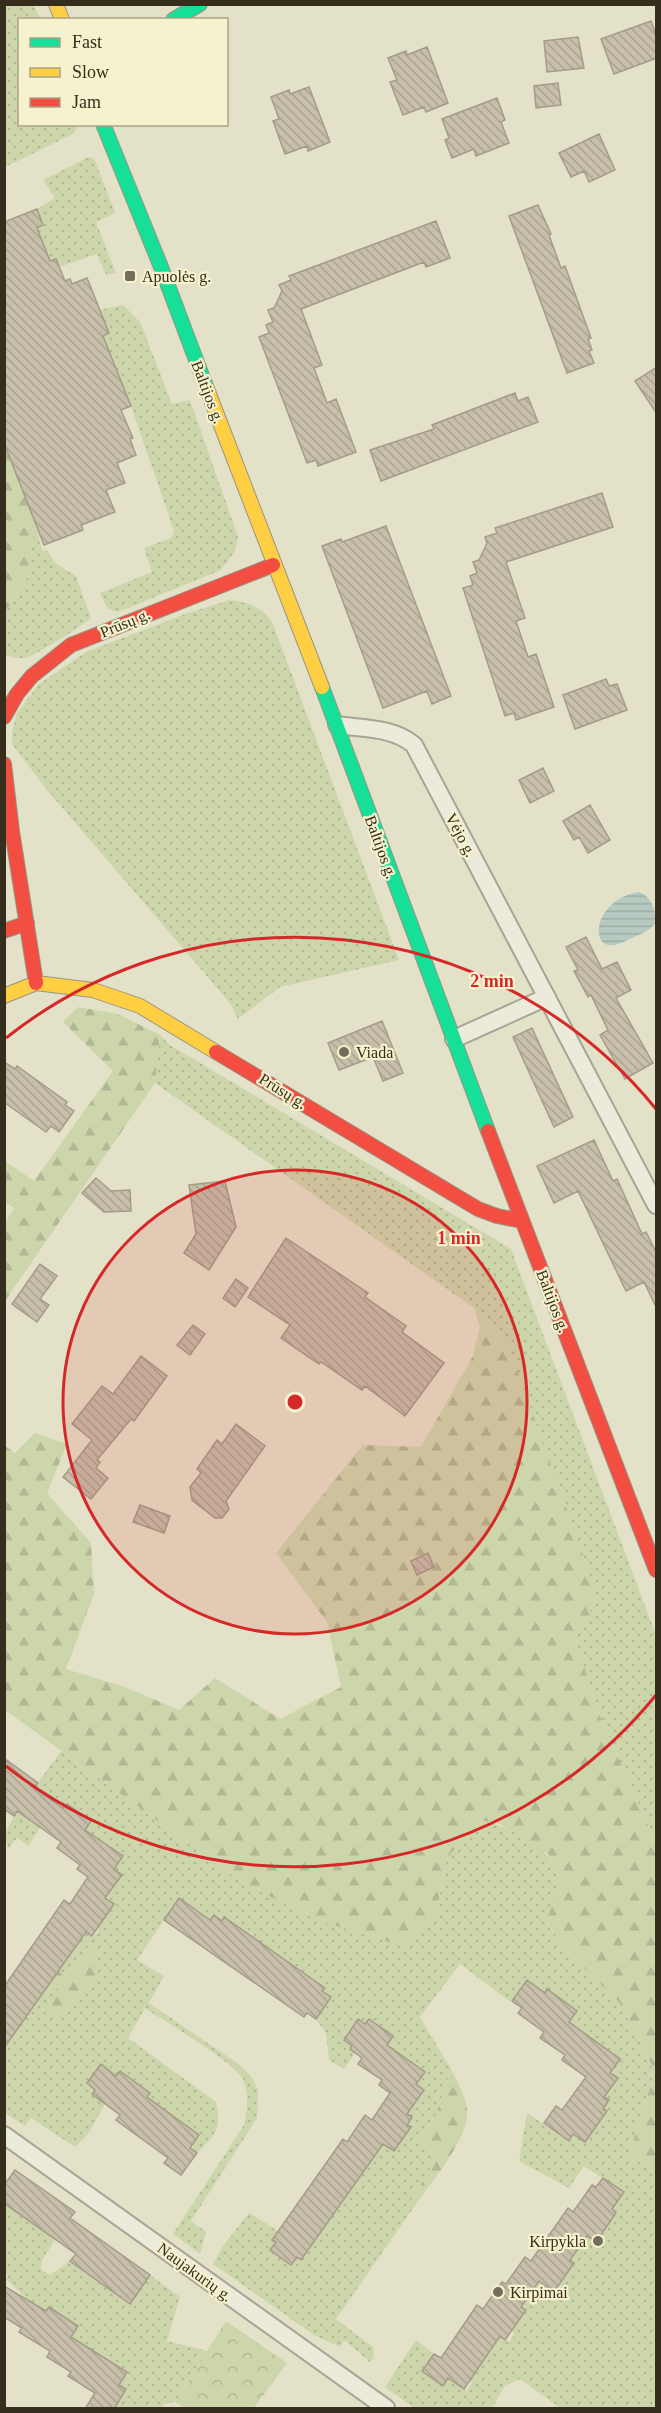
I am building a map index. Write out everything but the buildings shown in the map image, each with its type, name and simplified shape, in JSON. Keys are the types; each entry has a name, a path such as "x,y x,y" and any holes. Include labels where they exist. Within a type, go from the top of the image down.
{"street":[{"path":"176,18 200,4"},
{"name":"Baltijos g.","path":"104,126 161,267 273,565 337,725 522,1221 657,1570"},
{"name":"Prūsų g.","path":"4,717 25,682 45,662 71,645 273,565"},
{"name":"Vėjo g.","path":"337,725 394,732 414,745 657,1205"},
{"path":"4,764 36,983"},
{"path":"4,932 27,924"},
{"name":"Prūsų g.","path":"4,996 36,983 93,990 140,1006 478,1209 522,1221"},
{"path":"454,1039 546,997"},
{"name":"Naujakurių g.","path":"4,2135 386,2409"}],"green space":[{"path":"5,4 34,5 40,18 18,18 18,126 78,126 73,134 5,167"},
{"path":"89,157 94,158 115,213 96,222 116,273 106,275 97,254 59,267 56,259 50,261 37,228 43,225 37,209 55,198 43,180"},
{"path":"123,305 140,322 172,404 190,400 238,537 235,551 221,570 118,612 108,609 100,593 152,572 144,548 171,538 174,531 131,406 109,351 94,339 109,333 99,310"},
{"path":"4,443 35,522 29,575 5,612"},
{"path":"35,522 42,551 47,550 55,563 76,576 91,618 33,655 17,658 5,655 5,612 29,575"},
{"path":"230,600 254,606 272,622 399,960 280,987 238,1019 230,1003 47,790 12,744 12,732 17,713 39,684 86,652 188,613"},
{"path":"78,1007 118,1014 160,1035 155,1083 5,1301 5,1223 14,1208 5,1201 5,1161 34,1181 113,1071 63,1022"},
{"path":"160,1035 170,1045 511,1249 656,1635 656,1843 600,1716 575,1638 591,1613 509,1347 474,1308 155,1083"},
{"path":"474,1308 509,1347 595,1589 591,1613 575,1638 600,1716 656,1843 656,2166 628,2159 655,2071 619,2002 572,1956 546,1922 556,1895 558,1874 548,1854 500,1824 479,1820 447,1858 435,1918 408,1948 317,1920 243,1883 5,1710 5,1446 15,1453 35,1433 67,1444 47,1493 91,1543 94,1594 66,1669 125,1687 179,1710 215,1678 280,1719 341,1687 327,1622 276,1553 363,1445 421,1447 473,1356 480,1327"},
{"path":"61,1751 243,1883 435,1918 447,1858 479,1820 501,1826 525,1838 546,1854 557,1873 558,1885 546,1923 572,1956 619,2001 655,2071 628,2159 656,2166 656,2408 560,2408 520,2379 505,2386 492,2408 414,2408 385,2387 416,2340 434,2354 422,2370 443,2385 448,2378 467,2391 472,2383 469,2381 484,2360 496,2333 509,2342 515,2334 511,2331 526,2310 521,2306 539,2281 557,2294 562,2286 560,2284 574,2263 570,2260 587,2236 600,2245 605,2237 602,2234 616,2213 612,2209 623,2192 584,2166 569,2188 519,2161 527,2113 568,2141 573,2134 585,2142 606,2112 603,2109 609,2100 604,2097 618,2078 610,2073 620,2059 592,2038 566,2026 577,2011 548,1990 545,1993 509,2001 460,1964 420,2017 451,2069 435,2117 419,2138 436,2159 411,2201 414,2207 336,2319 373,2347 374,2357 370,2362 344,2340 340,2347 314,2335 213,2264 223,2246 249,2213 278,2231 272,2239 276,2242 270,2251 291,2265 297,2257 301,2260 345,2199 352,2180 356,2183 372,2160 379,2141 394,2151 410,2127 407,2125 412,2117 407,2114 416,2084 425,2072 402,2055 383,2050 393,2036 369,2019 365,2024 358,2019 344,2039 352,2046 350,2049 355,2053 344,2069 329,2060 326,2033 316,2019 324,1988 225,1917 222,1921 213,1915 199,1936 179,1898 137,1960 164,1976 149,2003 240,2065 253,2079 258,2090 257,2118 191,2221 206,2232 200,2254 173,2234 244,2125 247,2102 247,2091 243,2079 213,2052 145,2008 128,2038 216,2102 218,2125 213,2136 197,2153 190,2148 199,2135 169,2113 143,2102 150,2092 120,2071 116,2076 101,2065 87,2083 95,2089 92,2094 105,2104 88,2134 75,2147 31,2118 25,2126 5,2113 4,2047 48,1985 58,1989 83,1952 66,1975 58,1971 77,1926 94,1937 99,1930 98,1928 114,1905 105,1898 122,1875 114,1869 123,1856 100,1840 81,1835 91,1821 67,1804 63,1808 56,1804 28,1846 17,1838 8,1849 5,1833 14,1816"},
{"path":"88,1947 97,1949 98,1960 88,1989 59,2019 48,2017 45,2011 58,1989 48,1985 58,1971 66,1975"},
{"path":"451,2069 466,2105 465,2128 445,2164 414,2207 411,2201 436,2159 419,2138 435,2117"},
{"path":"4,2203 55,2239 42,2261 41,2269 50,2275 70,2261 129,2304 150,2275 180,2297 167,2341 207,2351 175,2402 164,2404 161,2408 114,2408 119,2385 127,2371 96,2352 69,2340 78,2326 49,2308 46,2311 28,2300 6,2279 8,2276 5,2273"},
{"path":"226,2321 287,2363 254,2408 185,2408 175,2402"}],"shaded area":[{"path":"639,892 652,904 656,922 639,935 615,945 606,944 601,940 599,932 605,913 612,904 624,896"}],"traffic: fast":[{"path":"176,18 200,4"},
{"path":"104,126 207,389"},
{"path":"322,687 488,1131"}],"traffic: slow":[{"path":"56,4 61,18"},
{"path":"207,389 322,687"},
{"path":"4,996 36,983 93,990 140,1006 216,1052"}],"traffic: jam":[{"path":"4,717 17,694 32,676 71,645 273,565"},
{"path":"4,764 36,983"},
{"path":"4,931 27,923"},
{"path":"216,1052 478,1209 522,1221"},
{"path":"488,1131 656,1570"}],"place":[{"name":"Apuolės g.","path":"130,276"},
{"name":"Viada","path":"344,1052"},
{"name":"Kirpykla","path":"598,2241"},
{"name":"Kirpimai","path":"498,2292"}]}
